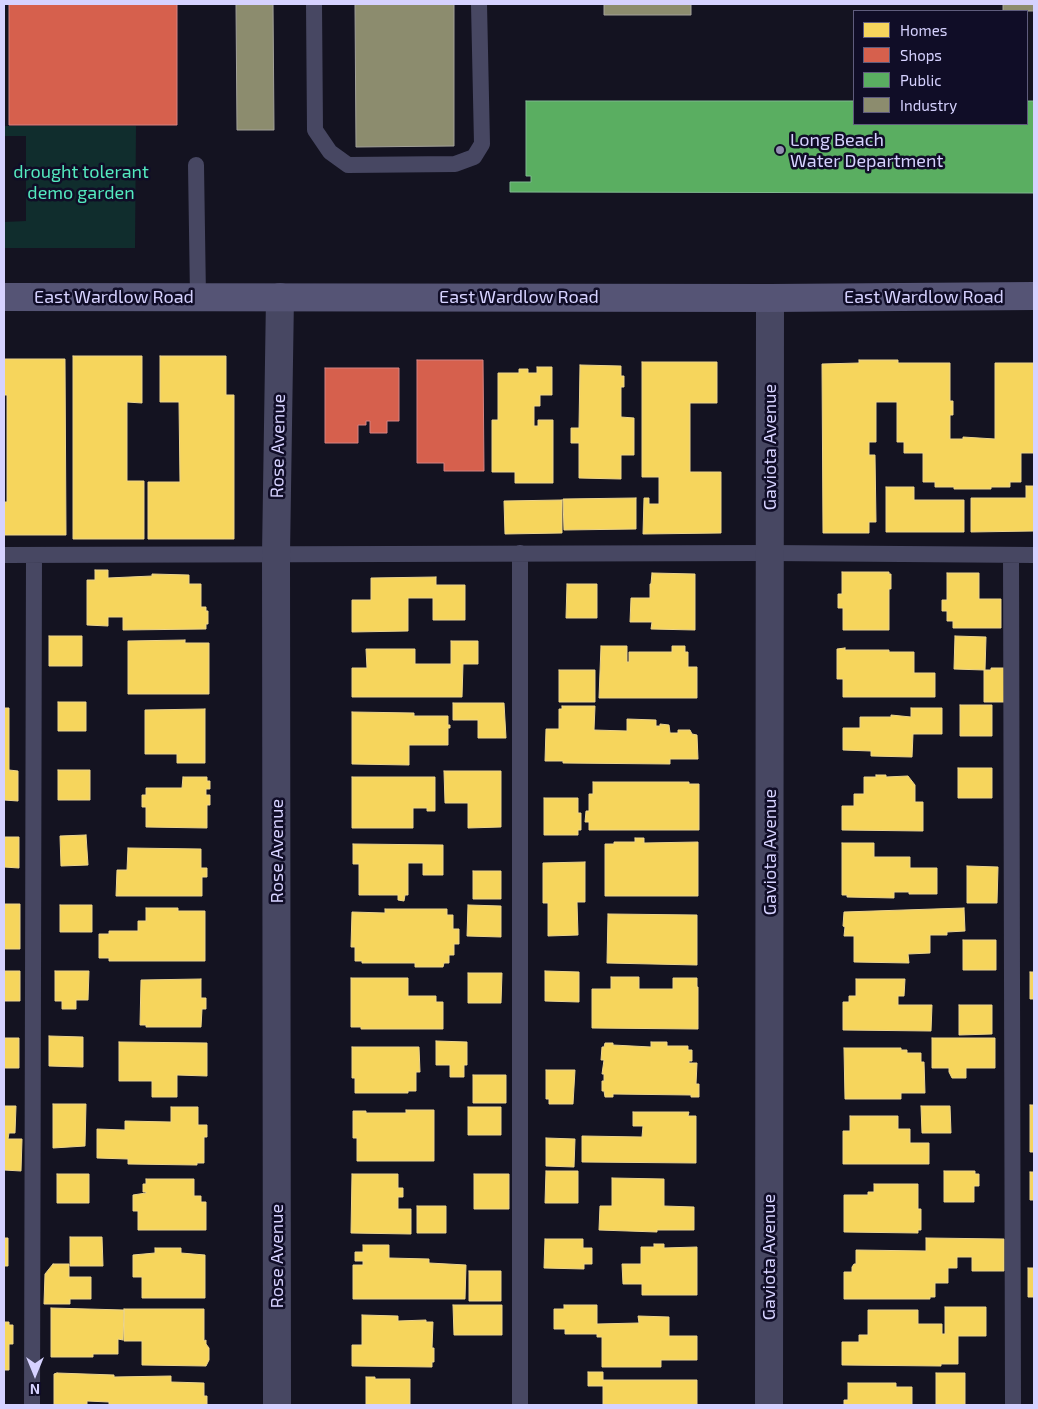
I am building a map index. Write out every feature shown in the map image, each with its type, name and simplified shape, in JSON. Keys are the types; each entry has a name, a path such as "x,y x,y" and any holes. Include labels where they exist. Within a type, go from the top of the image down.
{"main road":[{"name":"East Wardlow Road","path":"4,297 770,298 1034,296"}],"street":[{"name":"Rose Avenue","path":"277,1405 276,554 280,297"},
{"name":"Gaviota Avenue","path":"769,1405 770,298"}],"lane":[{"path":"314,4 315,130 330,152 348,165 455,164 474,157 482,144 479,4"},
{"path":"196,165 198,297"},
{"path":"520,553 520,1405"},
{"path":"4,555 770,553 1034,555"},
{"path":"32,1405 34,555"},
{"path":"1011,555 1013,1405"}],"green space":[{"name":"drought tolerant demo garden","path":"4,126 136,126 135,248 4,248 4,222 26,221 26,136 4,136"}],"building: Homes":[{"path":"73,356 142,356 142,403 127,402 127,481 144,481 144,539 73,539"},
{"path":"160,356 226,356 226,395 234,395 234,539 148,539 148,482 180,482 179,402 160,402"},
{"path":"4,359 65,359 66,535 4,535 4,502 7,502 7,395 4,395"},
{"path":"859,360 898,360 898,363 950,363 950,401 953,401 953,415 950,415 950,439 963,439 963,437 995,439 995,363 1034,363 1034,453 1021,453 1021,482 1010,482 1010,487 991,487 991,489 954,489 954,487 935,487 935,482 923,482 923,453 904,453 904,442 897,442 897,402 876,402 876,442 869,442 869,455 875,455 876,522 869,522 869,533 823,533 822,364 859,363"},
{"path":"642,362 717,362 717,403 690,403 690,472 721,472 721,533 643,534 644,498 649,498 649,504 659,504 659,477 642,477"},
{"path":"580,365 621,366 621,376 624,376 624,387 621,387 621,417 634,418 634,455 621,455 621,479 579,478 579,443 571,443 571,428 579,428"},
{"path":"537,367 552,367 552,395 540,395 540,406 534,406 534,426 538,426 538,420 553,420 553,483 515,483 515,472 492,472 492,420 498,420 498,373 519,373 519,369 528,369 528,373 537,373"},
{"path":"1026,486 1034,486 1034,531 971,532 971,498 1026,498"},
{"path":"886,487 914,487 914,500 964,500 964,532 886,532"},
{"path":"636,498 636,529 564,530 563,499"},
{"path":"562,500 562,533 505,534 504,501"},
{"path":"95,570 108,570 108,578 152,576 152,574 189,575 189,584 201,584 201,607 206,607 206,611 208,611 206,629 123,630 123,617 108,617 108,626 87,625 87,580 95,580"},
{"path":"842,572 889,572 891,574 889,630 843,630 843,608 838,608 838,594 842,594"},
{"path":"652,573 695,574 695,630 651,629 652,622 630,622 631,598 650,598"},
{"path":"947,573 979,573 979,599 1001,599 1001,628 953,628 953,621 947,621 947,611 942,611 942,600 947,600"},
{"path":"436,577 436,585 465,585 465,620 433,620 433,598 408,598 408,631 352,632 352,600 371,600 371,578"},
{"path":"567,584 597,584 597,618 566,618"},
{"path":"49,636 82,636 82,666 49,666"},
{"path":"955,636 986,637 985,670 1005,668 1004,702 984,702 984,670 954,669"},
{"path":"185,640 185,643 209,643 209,694 128,694 128,641"},
{"path":"451,641 478,641 478,664 463,664 462,697 352,697 352,668 367,668 366,649 415,649 415,664 451,664"},
{"path":"601,646 627,646 627,662 629,662 629,652 672,652 672,646 685,646 685,652 688,652 688,667 697,667 697,698 599,698"},
{"path":"845,648 845,650 914,652 914,673 935,673 935,697 843,697 843,679 837,679 837,649"},
{"path":"559,670 595,670 595,702 559,702"},
{"path":"58,702 86,702 86,731 58,731"},
{"path":"453,703 504,703 506,738 478,738 478,720 453,720"},
{"path":"960,705 992,705 992,736 960,736"},
{"path":"562,706 595,706 594,730 627,731 627,719 656,720 656,726 660,726 660,724 669,725 670,733 678,733 678,730 690,730 692,734 697,735 698,759 670,759 670,764 563,763 563,761 545,761 546,729 559,729 559,709 562,709"},
{"path":"4,708 9,708 9,770 18,771 18,801 4,800"},
{"path":"911,708 942,708 942,734 913,734 912,757 871,756 871,751 843,750 843,728 860,728 860,717 891,717 891,715 911,717"},
{"path":"205,709 205,763 177,763 177,754 145,754 145,710"},
{"path":"352,712 414,713 414,716 448,716 450,728 448,728 448,745 409,745 409,765 352,764"},
{"path":"958,768 992,768 992,798 958,798"},
{"path":"58,770 90,770 90,800 58,800"},
{"path":"444,771 501,771 501,827 468,828 468,803 445,803"},
{"path":"876,775 886,775 886,777 908,776 915,785 915,802 923,802 923,831 842,830 842,806 854,806 854,794 864,794 864,777 876,777"},
{"path":"183,777 207,777 207,781 210,781 210,789 206,789 206,795 210,795 210,805 207,805 207,828 146,827 146,807 142,807 142,795 146,795 146,788 182,788"},
{"path":"352,777 435,777 435,811 427,811 427,808 413,808 413,828 352,828"},
{"path":"593,782 689,782 689,784 699,784 699,830 589,830 589,822 585,822 586,811 589,811 589,794 593,794"},
{"path":"544,798 578,798 578,813 581,813 581,830 578,830 578,835 544,835"},
{"path":"86,835 88,865 61,866 60,836"},
{"path":"4,837 19,837 19,868 4,867"},
{"path":"635,838 644,838 644,843 698,842 698,896 605,896 605,844 635,842"},
{"path":"842,843 874,843 874,857 910,857 910,868 937,868 937,894 894,892 894,898 847,897 847,895 842,895"},
{"path":"353,844 443,845 443,875 423,875 423,863 408,863 408,895 405,895 404,901 398,900 398,895 359,895 359,864 353,864"},
{"path":"128,848 201,849 201,868 207,868 207,877 202,877 202,896 116,896 117,870 127,870"},
{"path":"585,862 585,902 577,902 578,935 548,936 548,903 543,903 543,863"},
{"path":"967,866 998,867 997,903 967,903"},
{"path":"473,871 501,871 501,899 473,899"},
{"path":"4,904 20,904 20,949 4,949"},
{"path":"60,905 92,905 92,932 60,932"},
{"path":"468,905 501,906 501,937 467,936"},
{"path":"146,908 178,908 178,911 205,911 205,961 109,961 109,958 99,958 99,934 109,934 109,931 138,931 138,921 146,921"},
{"path":"964,908 965,931 947,932 947,935 930,935 930,953 908,954 909,963 854,962 854,936 844,936 844,912"},
{"path":"385,909 447,909 447,915 453,915 453,929 459,929 459,944 454,944 454,955 449,955 449,963 444,963 443,967 415,967 415,963 362,963 362,961 355,961 355,947 351,947 352,912 385,913"},
{"path":"608,914 697,915 697,965 607,963"},
{"path":"963,940 996,940 996,970 963,970"},
{"path":"4,971 20,971 20,1001 4,1001"},
{"path":"55,971 89,971 88,1000 76,1000 76,1009 62,1009 62,1001 55,1001"},
{"path":"545,971 579,972 579,1002 545,1001"},
{"path":"1030,972 1034,972 1034,999 1030,999"},
{"path":"468,973 502,973 501,1003 468,1003"},
{"path":"611,977 639,977 639,989 673,989 673,978 697,978 698,1029 592,1028 592,989 611,989"},
{"path":"351,978 408,978 408,996 436,996 436,1002 443,1002 443,1029 361,1029 361,1027 351,1027"},
{"path":"201,979 201,998 206,998 206,1009 202,1009 201,1027 146,1027 146,1025 140,1025 141,980"},
{"path":"856,979 905,979 904,996 898,996 898,1005 932,1005 931,1031 843,1030 843,1002 849,1002 849,996 856,996"},
{"path":"959,1005 992,1005 992,1034 959,1035"},
{"path":"49,1036 83,1037 83,1067 49,1066"},
{"path":"4,1038 19,1038 19,1068 4,1068"},
{"path":"932,1038 995,1038 995,1068 966,1068 966,1078 952,1078 949,1068 932,1068"},
{"path":"436,1041 467,1042 467,1065 464,1065 464,1077 450,1077 450,1065 436,1065"},
{"path":"119,1042 207,1043 207,1076 177,1075 177,1097 152,1097 152,1081 119,1081"},
{"path":"651,1042 667,1042 667,1046 688,1046 688,1050 692,1050 692,1061 689,1061 689,1063 697,1063 696,1084 699,1084 699,1097 691,1097 691,1095 613,1094 613,1097 605,1097 604,1091 602,1091 604,1060 601,1060 602,1047 604,1047 605,1043 651,1047"},
{"path":"352,1047 419,1047 420,1072 416,1072 416,1091 408,1091 408,1093 355,1093 355,1078 352,1078"},
{"path":"844,1048 901,1048 901,1050 907,1050 907,1053 921,1053 921,1062 924,1062 925,1093 901,1093 901,1099 845,1099"},
{"path":"546,1070 575,1070 573,1104 549,1104 549,1099 546,1099"},
{"path":"473,1075 506,1075 506,1103 473,1103"},
{"path":"53,1104 86,1104 85,1146 53,1148"},
{"path":"1030,1105 1034,1105 1034,1152 1030,1152"},
{"path":"4,1106 16,1106 15,1133 9,1133 8,1139 22,1139 21,1171 4,1170"},
{"path":"921,1106 950,1106 951,1133 922,1133"},
{"path":"171,1107 198,1107 198,1125 207,1125 207,1137 204,1137 204,1163 197,1163 197,1165 128,1164 128,1159 97,1158 97,1129 125,1130 125,1121 171,1122"},
{"path":"468,1107 501,1107 501,1135 468,1135"},
{"path":"406,1110 434,1110 434,1161 357,1161 357,1138 353,1138 353,1111 366,1111 366,1113 406,1113"},
{"path":"633,1112 689,1112 688,1116 696,1116 696,1163 582,1162 582,1136 642,1137 643,1126 633,1126"},
{"path":"850,1116 898,1116 898,1129 910,1129 910,1143 929,1143 929,1164 843,1164 843,1131 850,1131"},
{"path":"546,1138 575,1139 574,1167 546,1166"},
{"path":"546,1171 578,1171 578,1203 545,1203"},
{"path":"944,1171 975,1171 975,1174 979,1174 979,1186 974,1186 974,1202 944,1202"},
{"path":"1030,1172 1034,1172 1034,1200 1030,1200"},
{"path":"57,1174 89,1174 89,1203 57,1203"},
{"path":"352,1174 398,1174 398,1188 403,1188 403,1197 398,1197 398,1209 411,1209 411,1234 351,1233"},
{"path":"474,1174 509,1174 509,1209 474,1209"},
{"path":"612,1178 664,1179 664,1206 694,1207 694,1230 657,1230 657,1232 599,1230 600,1206 612,1206"},
{"path":"146,1179 194,1179 194,1196 201,1196 201,1202 206,1202 206,1230 138,1230 138,1211 133,1211 133,1195 146,1193 143,1192 143,1184 146,1184"},
{"path":"874,1184 918,1184 918,1209 921,1209 921,1230 918,1230 918,1233 844,1232 844,1195 868,1195 868,1192 874,1192"},
{"path":"417,1206 446,1206 446,1233 417,1233"},
{"path":"70,1237 102,1237 103,1266 70,1266"},
{"path":"4,1238 8,1238 8,1266 4,1266"},
{"path":"926,1238 1004,1239 1004,1271 972,1271 972,1257 957,1257 957,1268 948,1268 948,1283 935,1283 935,1297 930,1297 930,1299 844,1299 844,1272 852,1272 852,1267 856,1264 856,1250 926,1251"},
{"path":"545,1239 583,1239 583,1248 592,1248 592,1264 584,1264 584,1269 544,1268"},
{"path":"654,1244 664,1244 664,1248 697,1247 697,1295 642,1295 642,1284 623,1284 622,1264 641,1264 641,1247 654,1247"},
{"path":"363,1245 389,1245 389,1258 429,1259 429,1263 466,1265 465,1299 353,1299 353,1265 363,1265 363,1261 355,1261 355,1252 363,1252"},
{"path":"155,1248 181,1248 181,1253 205,1255 205,1298 142,1298 142,1277 133,1277 133,1255 155,1253"},
{"path":"53,1264 69,1264 69,1277 91,1277 91,1299 70,1299 70,1304 44,1304 45,1274"},
{"path":"1028,1268 1034,1268 1034,1297 1028,1297"},
{"path":"469,1271 501,1271 501,1301 469,1301"},
{"path":"453,1305 502,1305 502,1335 454,1335"},
{"path":"564,1305 597,1305 597,1324 639,1323 638,1316 669,1317 669,1336 697,1336 697,1360 661,1360 661,1367 602,1367 602,1337 597,1337 597,1334 565,1334 565,1329 554,1329 554,1309 564,1309"},
{"path":"945,1307 986,1307 986,1336 958,1336 958,1364 941,1364 941,1366 842,1365 842,1342 859,1342 859,1335 868,1335 868,1310 918,1310 918,1324 942,1324 942,1334 945,1334"},
{"path":"51,1308 124,1310 123,1340 118,1339 118,1354 93,1354 93,1357 51,1357"},
{"path":"124,1309 204,1309 204,1341 206,1340 209,1348 209,1360 206,1366 142,1365 142,1341 124,1341"},
{"path":"362,1315 398,1316 398,1321 426,1320 426,1322 433,1322 432,1348 434,1348 434,1362 432,1362 432,1367 352,1366 352,1345 362,1345"},
{"path":"4,1322 9,1322 9,1325 13,1325 13,1344 9,1344 9,1370 4,1370"},
{"path":"588,1372 603,1372 603,1380 697,1380 697,1405 603,1405 603,1386 588,1386"},
{"path":"936,1373 965,1373 965,1405 936,1405"},
{"path":"54,1374 114,1375 114,1377 171,1376 171,1382 204,1383 204,1396 207,1396 207,1405 109,1405 109,1402 87,1401 87,1405 54,1405"},
{"path":"366,1377 375,1377 375,1379 410,1379 410,1405 366,1405"},
{"path":"848,1383 896,1383 896,1387 912,1387 912,1405 844,1405 844,1400 848,1400"}],"building: Shops":[{"path":"9,4 177,4 177,125 9,125"},
{"path":"417,360 483,360 484,471 444,471 444,463 417,463"},
{"path":"325,368 399,368 399,421 387,421 387,433 370,433 370,421 366,421 366,425 358,425 358,443 325,443"}],"building: Public":[{"name":"Long Beach Water Department","path":"526,101 853,101 853,125 1028,125 1028,101 1034,101 1034,193 510,192 510,182 531,182 531,176 526,176"}],"building: Industry":[{"path":"236,4 273,4 274,130 237,130"},
{"path":"355,4 454,4 454,146 356,147"},
{"path":"604,4 691,4 691,15 604,15"},
{"path":"1003,4 1034,4 1034,11 1003,10"}],"place":[{"name":"Long Beach Water Department","path":"780,150"}]}
